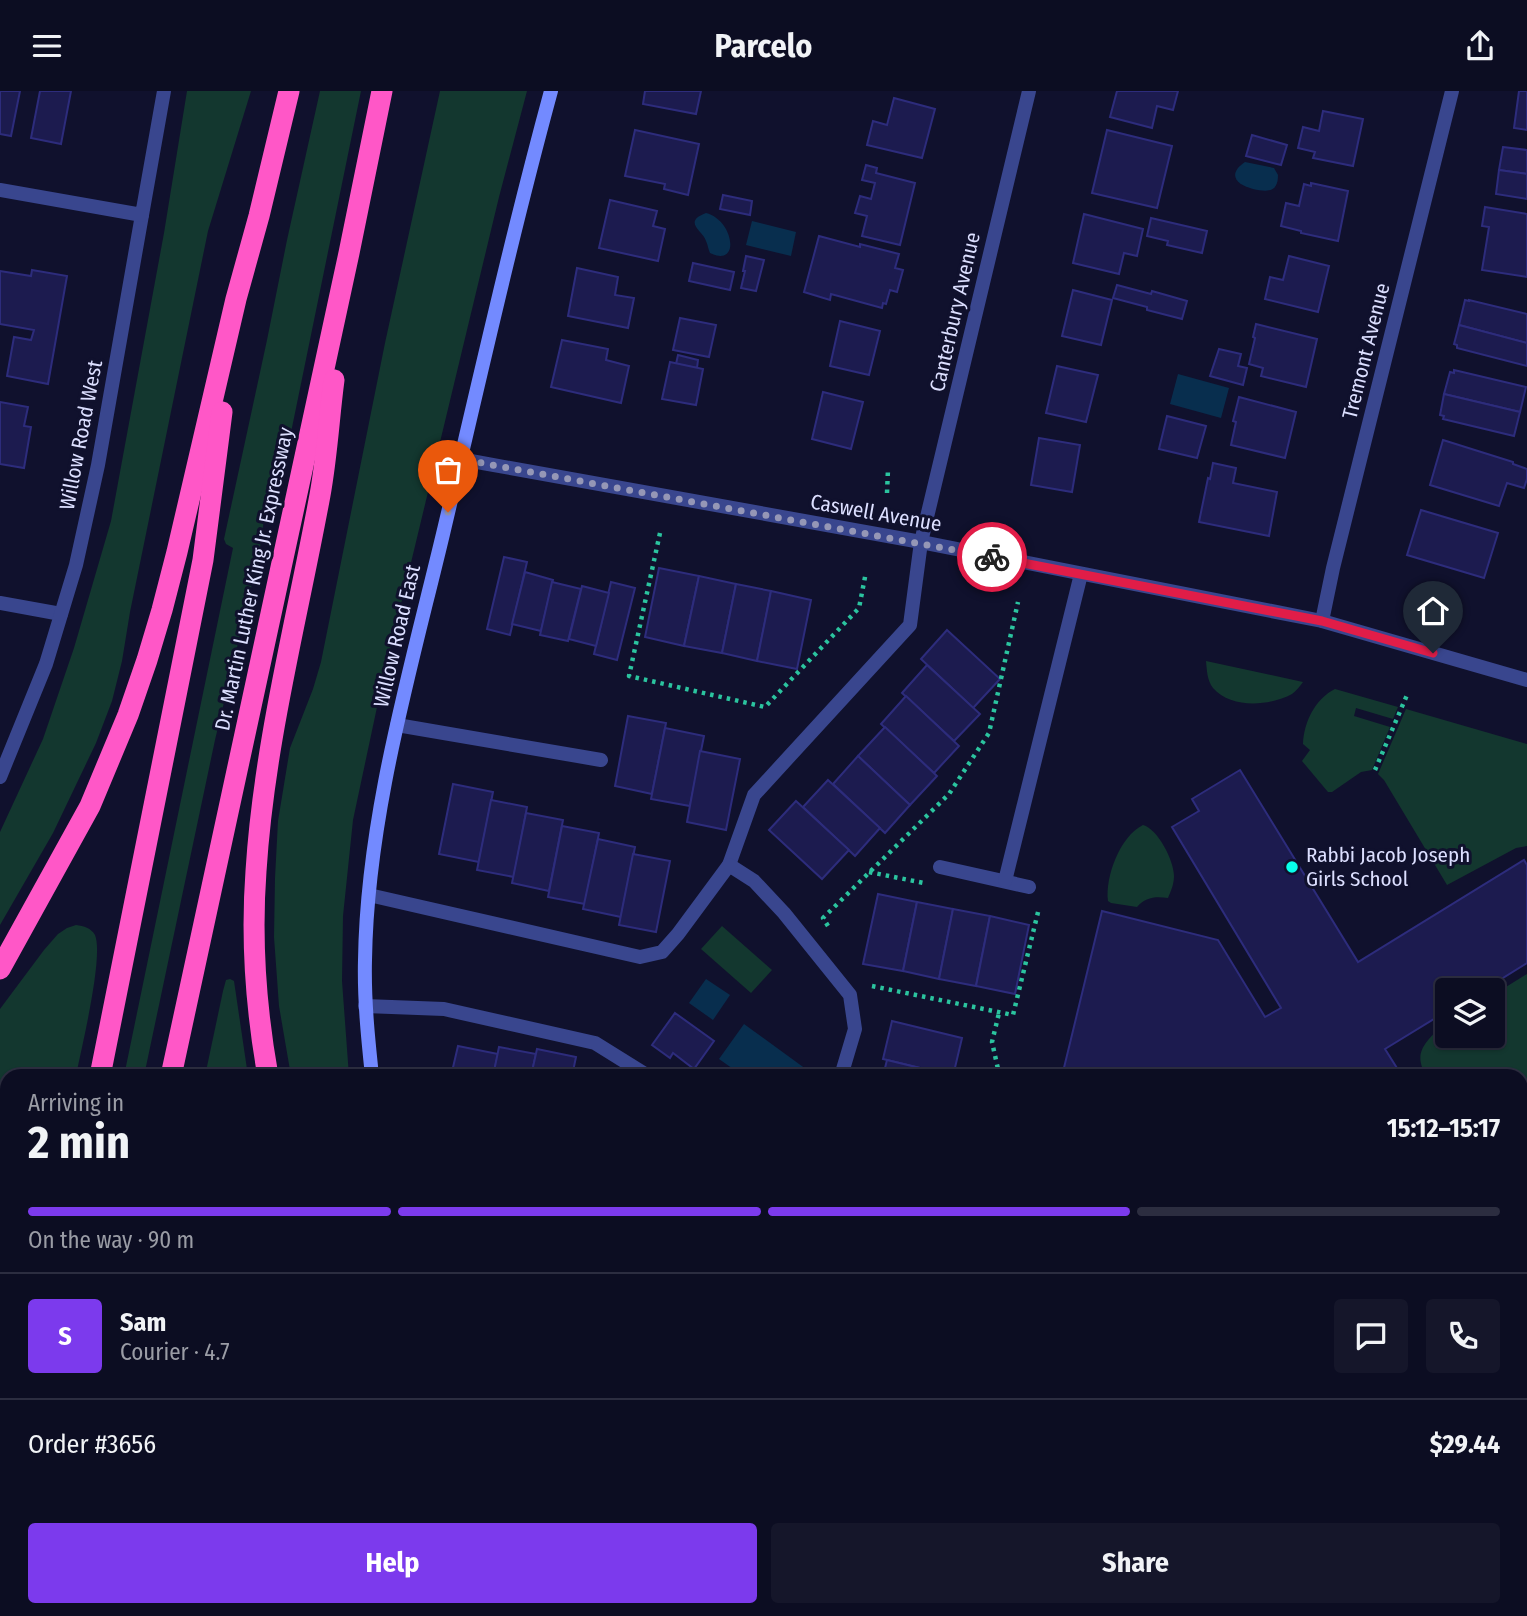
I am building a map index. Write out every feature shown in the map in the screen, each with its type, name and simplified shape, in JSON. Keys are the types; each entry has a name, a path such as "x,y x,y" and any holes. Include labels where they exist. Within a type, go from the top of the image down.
{"highway":[{"path":"0,969 90,806 148,660 177,552 236,299 289,91"},
{"name":"Dr. Martin Luther King Jr. Expressway","path":"173,1069 382,91"},
{"path":"267,1069 255,962 256,870 267,773 279,701 321,493 349,253"},
{"path":"101,1069 203,561 236,299"},
{"path":"0,951 62,856"}],"main road":[{"name":"Willow Road East","path":"371,1069 365,1006 365,959 377,830 397,725 510,247 551,91"}],"street":[{"name":"Willow Road West","path":"0,777 46,664 88,515 164,91"},
{"name":"Canterbury Avenue","path":"369,895 640,957 662,952 678,934 729,865 754,795 910,625 921,543 1029,91"},
{"name":"Tremont Avenue","path":"1322,621 1452,91"},
{"path":"0,190 142,215"},
{"name":"Caswell Avenue","path":"460,459 921,543 1322,621 1527,680"},
{"path":"1005,881 1080,574"},
{"path":"0,603 61,614"},
{"path":"397,725 601,760"},
{"path":"729,865 754,881 850,996 855,1029 843,1069"},
{"path":"940,867 1028,887"},
{"path":"365,1006 444,1009 595,1043 637,1069"}],"path":[{"path":"887,469 887,493"},
{"path":"660,533 629,676 765,707 859,608 866,572"},
{"path":"830,929 823,918 949,793 989,733 1018,603"},
{"path":"1375,770 1408,695"},
{"path":"869,872 934,885"},
{"path":"872,996 864,985 1013,1015 1040,906"},
{"path":"998,1069 992,1042 999,1013"}],"green space":[{"path":"187,91 251,91 208,231 112,701 96,743 53,833 0,925 0,832 43,739 74,648 111,521"},
{"path":"320,91 361,91 279,491 266,505 259,555 215,740 145,1069 125,1069 233,548 226,544 224,539"},
{"path":"440,91 527,91 383,679 353,820 343,916 342,981 348,1069 290,1069 279,1006 274,937 278,821 290,748 321,662 385,343"},
{"path":"1206,661 1303,682 1292,694 1283,698 1262,703 1240,702 1221,695 1213,688 1208,679"},
{"path":"1335,689 1398,707 1393,719 1356,708 1354,716 1390,727 1372,770 1361,772 1328,792 1302,761 1310,750 1303,744 1306,728 1316,705"},
{"path":"1406,709 1527,744 1527,846 1516,848 1447,885 1378,774"},
{"path":"1143,825 1154,833 1168,854 1174,876 1168,898 1151,898 1137,907 1111,903 1108,901 1109,881 1116,858 1127,838"},
{"path":"76,925 91,931 95,935 97,946 94,982 78,1069 0,1069 0,1009 44,950 67,928"},
{"path":"722,926 772,970 751,993 701,949"},
{"path":"1527,974 1527,1069 1423,1069 1421,1053 1434,1034 1435,1048 1505,1048 1505,988"},
{"path":"226,980 234,981 247,1069 206,1069"}],"water":[{"path":"1245,162 1274,168 1278,181 1274,188 1267,191 1258,190 1238,182 1236,171"},
{"path":"706,213 723,224 728,233 730,249 726,254 720,256 710,253 704,237 696,227 695,220"},
{"path":"752,221 796,232 791,256 746,245"},
{"path":"1178,374 1229,388 1221,418 1170,404"},
{"path":"706,979 730,995 713,1020 689,1003"},
{"path":"744,1024 806,1069 733,1069 719,1059"}],"building":[{"path":"0,91 20,91 11,136 0,134"},
{"path":"40,91 71,91 61,144 31,138"},
{"path":"645,91 701,91 696,114 643,104"},
{"path":"1117,91 1178,91 1173,110 1157,106 1152,128 1110,117"},
{"path":"1519,91 1527,91 1527,130 1514,128"},
{"path":"894,98 935,109 922,158 867,145 873,121 887,125"},
{"path":"1323,111 1363,119 1353,166 1313,158 1315,152 1298,148 1303,127 1319,131"},
{"path":"635,130 699,144 688,195 664,189 665,184 625,176"},
{"path":"1107,130 1172,146 1157,208 1092,193"},
{"path":"1252,135 1287,145 1281,165 1246,156"},
{"path":"1503,147 1527,150 1527,174 1499,170"},
{"path":"866,165 877,168 876,173 915,183 900,245 862,236 867,216 855,213 860,196 871,199 875,183 862,180"},
{"path":"1499,170 1527,174 1527,199 1496,194"},
{"path":"1311,183 1348,191 1338,241 1281,226 1286,203 1299,206 1304,184 1311,186"},
{"path":"723,195 752,201 750,215 720,209"},
{"path":"610,200 657,211 653,226 665,229 658,261 599,248"},
{"path":"1485,207 1527,214 1527,277 1482,270 1489,227 1482,226"},
{"path":"1084,214 1143,229 1137,256 1124,253 1119,274 1073,263"},
{"path":"1151,218 1207,231 1202,253 1167,245 1168,241 1147,236"},
{"path":"819,236 899,254 895,268 903,270 897,292 890,290 882,308 831,294 830,300 804,292"},
{"path":"746,256 764,260 756,291 741,288"},
{"path":"1289,256 1329,266 1318,312 1265,299 1270,277 1283,280"},
{"path":"693,263 734,272 730,290 689,281"},
{"path":"577,268 618,277 615,295 634,298 628,328 568,316"},
{"path":"32,270 67,276 48,384 7,376 14,337 31,340 34,330 0,324 0,271 31,276"},
{"path":"1117,285 1187,301 1182,319 1113,298"},
{"path":"1073,290 1112,300 1101,345 1062,336"},
{"path":"1465,300 1527,314 1527,343 1459,325"},
{"path":"680,318 716,325 709,357 673,350"},
{"path":"840,321 880,331 869,375 830,366"},
{"path":"1256,324 1317,339 1306,387 1261,376 1263,368 1249,364"},
{"path":"1459,325 1527,343 1527,366 1457,348 1454,344"},
{"path":"562,340 608,349 606,360 629,366 621,403 551,387"},
{"path":"1219,349 1241,354 1238,366 1247,368 1243,385 1210,376"},
{"path":"678,355 698,360 697,368 676,364"},
{"path":"670,362 703,369 696,405 662,399"},
{"path":"1057,366 1098,375 1086,422 1046,413"},
{"path":"1454,370 1526,387 1520,412 1444,394 1450,372 1454,373"},
{"path":"823,392 863,402 851,449 812,439"},
{"path":"1444,394 1520,412 1514,436 1443,419 1444,416 1440,415"},
{"path":"1239,397 1296,412 1285,458 1231,445"},
{"path":"0,402 28,407 24,426 31,427 24,468 0,464"},
{"path":"1167,416 1206,426 1197,458 1159,449"},
{"path":"1039,438 1080,445 1072,492 1031,485"},
{"path":"1443,440 1527,469 1524,488 1507,483 1499,506 1430,485"},
{"path":"1213,463 1236,468 1233,483 1277,492 1269,536 1199,522"},
{"path":"1421,510 1498,533 1484,578 1407,555"},
{"path":"504,557 527,562 510,635 487,629"},
{"path":"659,568 699,576 684,646 645,637"},
{"path":"525,572 553,580 541,631 512,624"},
{"path":"699,576 736,584 722,653 684,646"},
{"path":"552,582 581,589 568,641 540,635"},
{"path":"611,582 635,588 617,660 594,654"},
{"path":"736,584 771,591 757,661 722,653"},
{"path":"582,586 609,593 596,646 569,639"},
{"path":"771,591 811,600 797,669 757,661"},
{"path":"947,630 1000,679 973,708 921,659"},
{"path":"927,665 980,714 954,741 902,693"},
{"path":"906,696 959,746 934,773 881,724"},
{"path":"628,716 666,723 652,794 615,786"},
{"path":"885,727 937,776 910,805 858,756"},
{"path":"665,728 704,736 690,806 651,799"},
{"path":"700,751 740,759 726,830 687,822"},
{"path":"858,756 910,805 885,833 833,784"},
{"path":"1240,770 1358,962 1524,860 1527,865 1527,963 1503,978 1435,978 1435,1018 1385,1049 1398,1069 1064,1069 1102,911 1218,940 1265,1017 1281,1008 1172,827 1199,811 1192,799"},
{"path":"828,780 880,828 855,856 803,807"},
{"path":"453,784 493,792 479,862 439,854"},
{"path":"491,800 527,807 514,877 477,870"},
{"path":"796,801 849,850 822,879 769,830"},
{"path":"526,813 563,820 549,891 512,883"},
{"path":"562,826 599,833 585,904 548,897"},
{"path":"598,839 635,847 621,917 583,909"},
{"path":"633,854 670,861 656,932 619,925"},
{"path":"878,894 917,902 903,971 863,964"},
{"path":"917,902 953,909 939,979 903,971"},
{"path":"953,909 990,916 976,986 939,979"},
{"path":"990,916 1029,925 1015,994 976,986"},
{"path":"675,1013 714,1041 694,1069 673,1053 670,1058 652,1045"},
{"path":"892,1021 962,1038 955,1069 924,1069 883,1059"},
{"path":"458,1046 498,1054 495,1069 453,1069"},
{"path":"499,1047 536,1054 533,1069 494,1069"},
{"path":"537,1049 576,1057 573,1069 533,1069"},
{"path":"887,1060 924,1069 885,1069"}],"way so far":[{"path":"448,512 460,459 992,557"}],"place":[{"name":"Rabbi Jacob Joseph Girls School","path":"1292,867"}],"route":[{"path":"992,557 1322,621 1433,653"}]}
